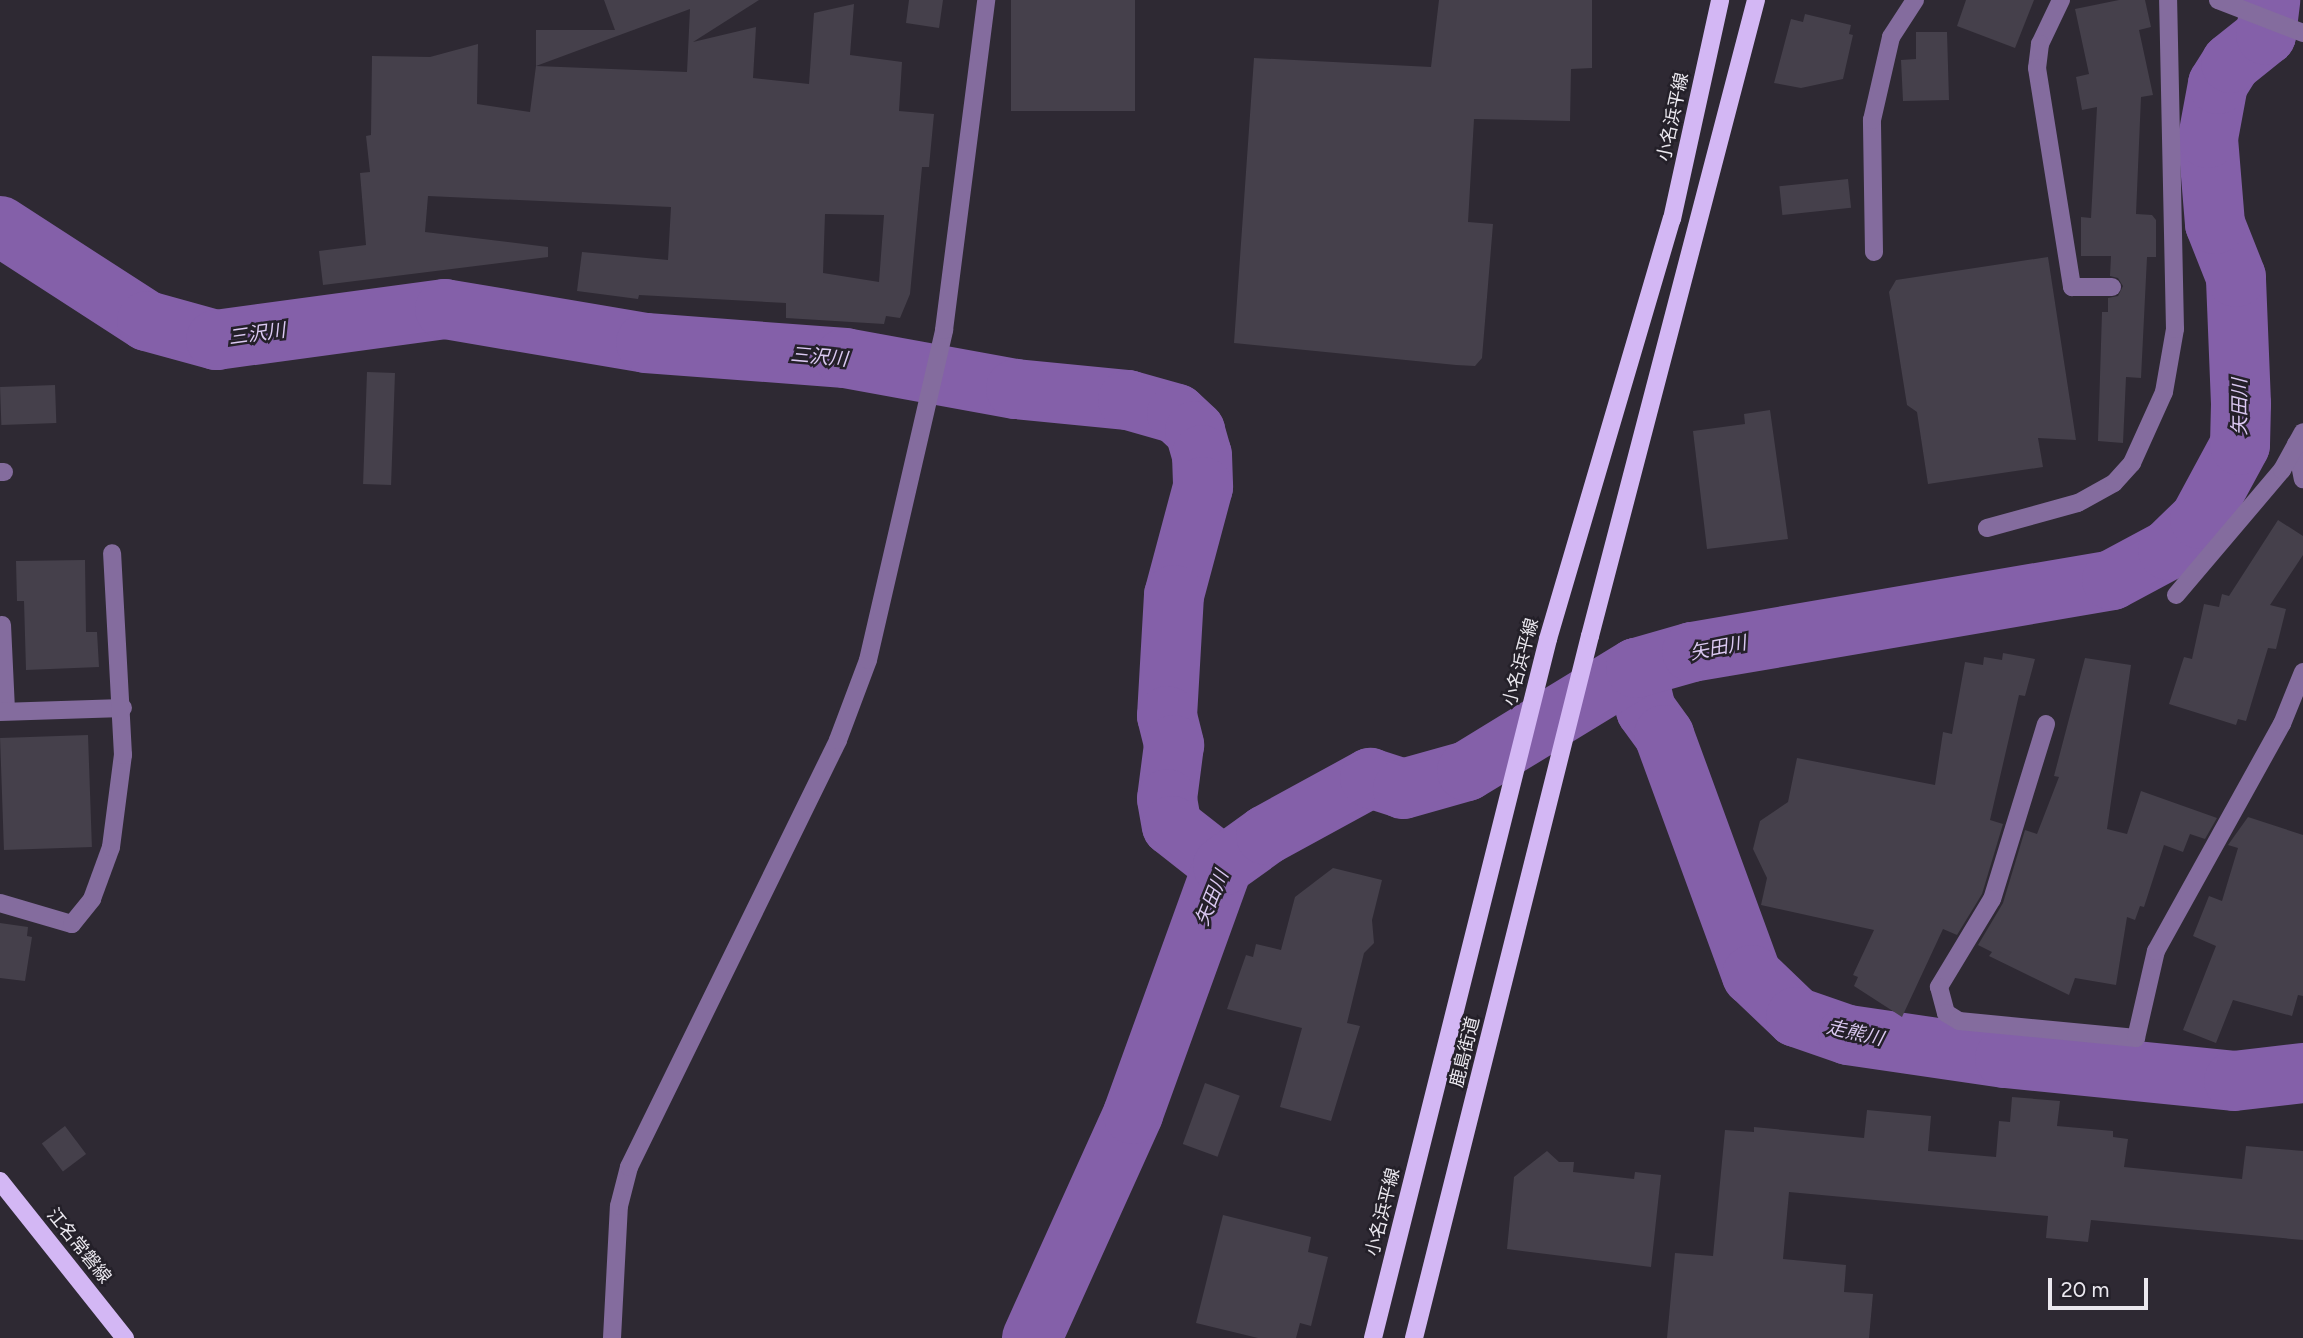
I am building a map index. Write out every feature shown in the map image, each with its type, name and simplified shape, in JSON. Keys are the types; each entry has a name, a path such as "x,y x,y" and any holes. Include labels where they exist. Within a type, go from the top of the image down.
{"main road":[{"name":"小名浜平線","path":"1373,1338 1548,639 1672,219 1720,0"},
{"name":"鹿島街道","path":"1414,1338 1590,636 1756,0"},
{"name":"江名常磐線","path":"0,1181 125,1338"}],"street":[{"path":"612,1338 619,1206 629,1167 838,740 869,660 944,330 986,0"},
{"path":"1874,252 1872,120 1891,37 1915,0"},
{"path":"2061,0 2040,44 2037,68 2072,287 2112,287"},
{"path":"1987,528 2078,503 2114,483 2132,463 2164,392 2175,329 2168,0"},
{"path":"2218,0 2296,30"},
{"path":"2300,438 2303,479"},
{"path":"2176,595 2281,470 2300,438"},
{"path":"0,903 72,924 92,900 111,848 123,755 123,708 113,553"},
{"path":"2,625 3,711 123,708"},
{"path":"2046,724 1992,899 1939,987 1942,1000 1946,1013 1959,1021 2136,1038 2155,951 2281,724 2303,672"}],"building":[{"path":"604,0 759,0 693,42 756,27 753,78 809,84 814,13 854,4 850,55 902,62 899,111 934,114 929,167 922,167 910,294 900,318 886,316 884,324 786,318 786,303 639,295 638,299 577,291 582,252 668,260 671,207 428,196 425,232 548,247 548,257 323,285 319,251 366,245 360,173 370,172 366,136 371,135 372,56 430,57 478,44 477,104 530,112 536,66 536,30 615,30","holes":["690,9 687,72 536,66","825,214 884,215 879,282 823,273"]},
{"path":"909,0 943,0 939,28 906,23"},
{"path":"1011,0 1135,0 1135,111 1011,111"},
{"path":"1439,0 1592,0 1592,68 1571,69 1570,121 1474,119 1468,222 1493,224 1482,358 1475,366 1456,365 1234,343 1254,58 1431,67"},
{"path":"1966,0 2034,0 2015,48 1957,26"},
{"path":"2119,0 2145,0 2151,27 2139,30 2153,95 2141,97 2136,214 2152,215 2156,220 2156,257 2147,257 2141,378 2126,377 2123,443 2098,441 2102,312 2108,312 2108,298 2118,296 2123,286 2118,278 2110,276 2111,256 2081,256 2081,217 2091,218 2097,107 2082,110 2076,77 2089,74 2075,9"},
{"path":"1805,14 1851,25 1849,34 1853,35 1843,79 1801,88 1774,83 1791,19 1803,22"},
{"path":"1916,32 1947,32 1949,100 1903,101 1901,60 1916,59"},
{"path":"1848,179 1851,208 1782,215 1779,186"},
{"path":"2048,257 2076,440 2038,438 2043,467 1928,484 1917,412 1907,405 1889,292 1896,280"},
{"path":"367,372 395,373 391,485 363,484"},
{"path":"55,385 56,423 1,425 0,387"},
{"path":"1770,410 1788,539 1707,549 1693,431 1745,424 1744,414"},
{"path":"2278,520 2303,536 2303,555 2270,605 2286,609 2276,649 2268,648 2246,721 2238,719 2236,725 2169,704 2184,657 2192,659 2204,604 2219,607 2222,594 2229,596"},
{"path":"85,560 86,632 97,632 99,667 26,670 24,601 17,601 16,561"},
{"path":"2003,653 2035,659 2025,696 2019,695 1990,820 2003,824 1982,894 1957,935 1943,929 1902,1017 1854,986 1858,977 1853,975 1874,930 1761,905 1767,878 1753,849 1760,821 1788,802 1797,758 1935,785 1943,732 1952,734 1965,662 1983,665 1984,657 2002,660"},
{"path":"2085,658 2131,665 2107,829 2127,834 2141,791 2217,818 2205,839 2190,834 2183,852 2164,845 2144,907 2140,906 2135,920 2127,917 2116,985 2075,978 2069,995 1989,956 1992,952 1978,945 2003,903 2025,830 2037,834 2059,777 2054,776"},
{"path":"88,735 92,847 4,850 0,738"},
{"path":"2248,817 2303,835 2303,996 2298,995 2292,1016 2233,1000 2216,1043 2183,1030 2216,946 2193,936 2209,896 2222,901 2238,848 2228,845"},
{"path":"1333,868 1382,880 1372,920 1374,943 1364,953 1347,1023 1360,1026 1331,1121 1280,1107 1302,1028 1227,1009 1246,955 1253,957 1256,944 1281,950 1295,897"},
{"path":"0,923 28,927 27,936 32,937 25,981 0,978"},
{"path":"1205,1083 1240,1096 1218,1157 1183,1144"},
{"path":"2012,1097 2060,1101 2057,1126 2113,1131 2113,1137 2128,1139 2124,1167 2242,1179 2246,1146 2303,1151 2303,1240 2091,1220 2088,1242 2046,1238 2048,1216 1789,1192 1783,1259 1846,1265 1844,1292 1873,1294 1869,1338 1667,1338 1675,1253 1713,1256 1725,1130 1754,1132 1754,1127 1864,1138 1867,1110 1931,1116 1928,1151 1996,1157 1999,1121 2010,1122"},
{"path":"65,1126 86,1154 63,1171 42,1143"},
{"path":"1547,1151 1559,1162 1574,1162 1573,1172 1634,1179 1635,1172 1661,1175 1651,1267 1507,1249 1514,1177"},
{"path":"1223,1215 1311,1237 1308,1252 1328,1257 1311,1326 1300,1323 1296,1338 1258,1338 1196,1323"}],"waterway":[{"name":"矢田川","path":"1032,1338 1133,1114 1223,866 1266,835 1370,778 1403,789 1467,771 1636,668 1692,652 2112,580 2168,550 2200,519 2240,445 2241,404 2236,277 2215,224 2208,138 2218,84 2231,63 2266,35 2270,0"},
{"name":"三沢川","path":"0,226 147,321 216,340 445,309 646,343 845,358 1016,389 1128,400 1177,414 1195,431 1202,455 1203,487 1174,595 1167,716 1174,745 1167,799 1172,826 1223,866"},
{"name":"走熊川","path":"1636,668 1646,710 1664,735 1752,975 1796,1017 1848,1035 2005,1058 2234,1081 2303,1073"}]}
